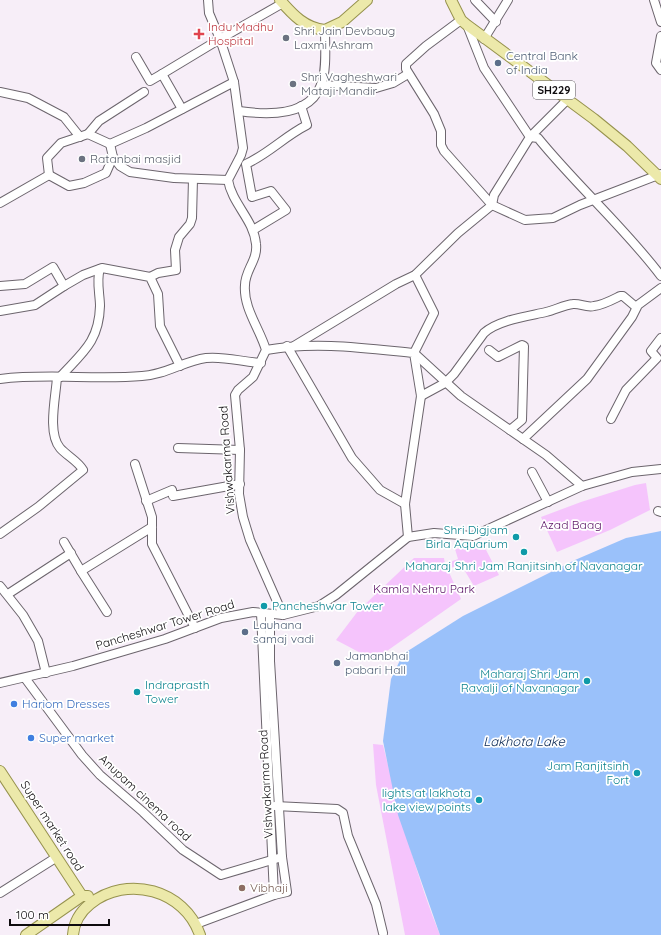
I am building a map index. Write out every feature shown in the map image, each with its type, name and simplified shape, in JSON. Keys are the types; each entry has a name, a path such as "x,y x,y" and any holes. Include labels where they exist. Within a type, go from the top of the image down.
{"main road":[{"path":"282,2 308,26 326,30 342,22 367,0"},
{"name":"SH229","path":"451,0 464,22 484,39 616,137 660,176"},
{"name":"Super market road","path":"0,771 58,857 82,896"},
{"path":"30,934 82,896 100,896 130,888 159,892 177,902 189,914 196,924 200,935"},
{"path":"75,931 79,916 100,896"}],"street":[{"path":"208,0 209,13 220,39 234,82 239,111 243,148 228,180 233,198 254,230 257,245 256,256 246,276 245,291 252,316 266,350 290,346 333,345 414,353 445,383 461,396 546,455 582,486"},
{"path":"475,0 496,22"},
{"path":"484,39 496,22 508,0"},
{"path":"654,0 661,22"},
{"path":"136,57 150,81 282,2"},
{"path":"660,176 596,200 553,218 524,220 492,204 442,148 441,131 434,114 408,74 406,64 426,46 464,22 484,68 530,137 538,138 560,165 596,200 661,276"},
{"path":"239,111 271,113 288,111 301,106 310,100 321,85 326,30"},
{"path":"661,36 656,63 661,70"},
{"path":"162,74 182,108"},
{"path":"321,85 376,88 393,83 408,74"},
{"path":"0,92 28,98 64,117 84,135 110,144 146,128 234,82"},
{"path":"49,175 47,158 61,144 84,135 98,121 144,92"},
{"path":"290,346 396,284 415,275 458,233 492,204 494,195 530,137 567,100"},
{"path":"254,230 286,210 271,191 252,197 246,164 257,159 293,132 307,125 301,106"},
{"path":"110,144 113,157 120,166 130,172 193,179 228,180"},
{"path":"49,175 69,186 84,183 106,173 113,157"},
{"path":"0,203 49,175"},
{"path":"0,311 36,305 83,275 100,269 109,268 150,277 158,272 176,270 175,250 179,237 190,224 192,218 193,179"},
{"path":"0,286 25,284 53,266 64,286"},
{"path":"0,534 38,507 83,470 59,448 54,436 53,422 59,377 89,345 97,331 99,320 100,269"},
{"path":"415,275 434,313 414,353 421,396 405,504 408,537 434,533 473,536 582,486 632,472 661,469"},
{"path":"150,277 158,294 160,326 169,340 180,366"},
{"path":"523,439 587,379 632,316 636,307 661,288"},
{"path":"421,396 445,383 454,374 484,332 490,328 528,315 547,312 568,305 577,304 586,307 595,306 620,296 624,296 636,307"},
{"path":"611,419 626,390 657,358 651,351 661,338"},
{"path":"489,350 498,357 522,345 524,346 522,420 510,430"},
{"path":"290,346 352,458 380,490 405,504"},
{"name":"Vishwakarma Road","path":"266,350 253,377 238,390 235,395 240,450 240,484 243,517 250,540 283,615"},
{"path":"0,379 37,376 144,376 206,358 230,358 261,363"},
{"path":"178,448 240,450"},
{"path":"135,464 152,517 152,544 195,628"},
{"path":"532,472 548,502"},
{"path":"146,501 172,490 173,496 240,484"},
{"path":"81,571 152,527"},
{"name":"Pancheshwar Tower Road","path":"0,683 46,673 165,639 234,615 253,612 283,615 319,606 336,595 408,537"},
{"path":"64,542 107,612"},
{"path":"8,594 71,553"},
{"path":"0,586 8,594 38,641 46,673"},
{"name":"Vishwakarma Road","path":"261,613 274,895"},
{"name":"Vishwakarma Road","path":"196,924 274,895 287,892 282,857 270,661 270,614"},
{"name":"Anupam cinema road","path":"25,678 82,755 100,775 143,812 183,850 221,875 282,857"},
{"path":"271,806 337,809 344,813 348,836 376,904 383,933"},
{"path":"0,893 58,857"}],"green space":[{"name":"Azad Baag","path":"646,483 650,510 610,530 557,552 541,517 581,502"},
{"name":"Kamla Nehru Park","path":"484,546 499,575 474,586 460,563 448,570 461,599 374,660 336,640 358,611 414,558 444,558 445,564 458,559 455,549"},
{"path":"373,744 383,745 415,865 440,935 405,935 376,785"}],"water":[{"name":"Lakhota Lake","path":"661,531 661,935 440,935 398,815 383,741 391,679 403,654 463,616 575,560 626,538"}],"place":[{"name":"Indu Madhu Hospital","path":"199,34"},
{"name":"Shri Jain Devbaug Laxmi Ashram","path":"286,38"},
{"name":"Central Bank of India","path":"498,63"},
{"name":"Shri Vagheshwari Mataji Mandir","path":"293,84"},
{"name":"Ratanbai masjid","path":"82,159"},
{"name":"Shri Digjam Birla Aquarium","path":"516,537"},
{"name":"Maharaj Shri Jam Ranjitsinh of Navanagar","path":"524,552"},
{"name":"Pancheshwar Tower","path":"264,606"},
{"name":"Lauhana samaj vadi","path":"245,632"},
{"name":"Jamanbhai pabari Hall","path":"337,663"},
{"name":"Maharaj Shri Jam Ravalji of Navanagar","path":"587,681"},
{"name":"Indraprasth Tower","path":"137,692"},
{"name":"Hariom Dresses","path":"14,704"},
{"name":"Super market","path":"31,738"},
{"name":"Jam Ranjitsinh Fort","path":"637,773"},
{"name":"lights at lakhota lake view points","path":"479,800"},
{"name":"Vibhaji","path":"242,888"}]}
